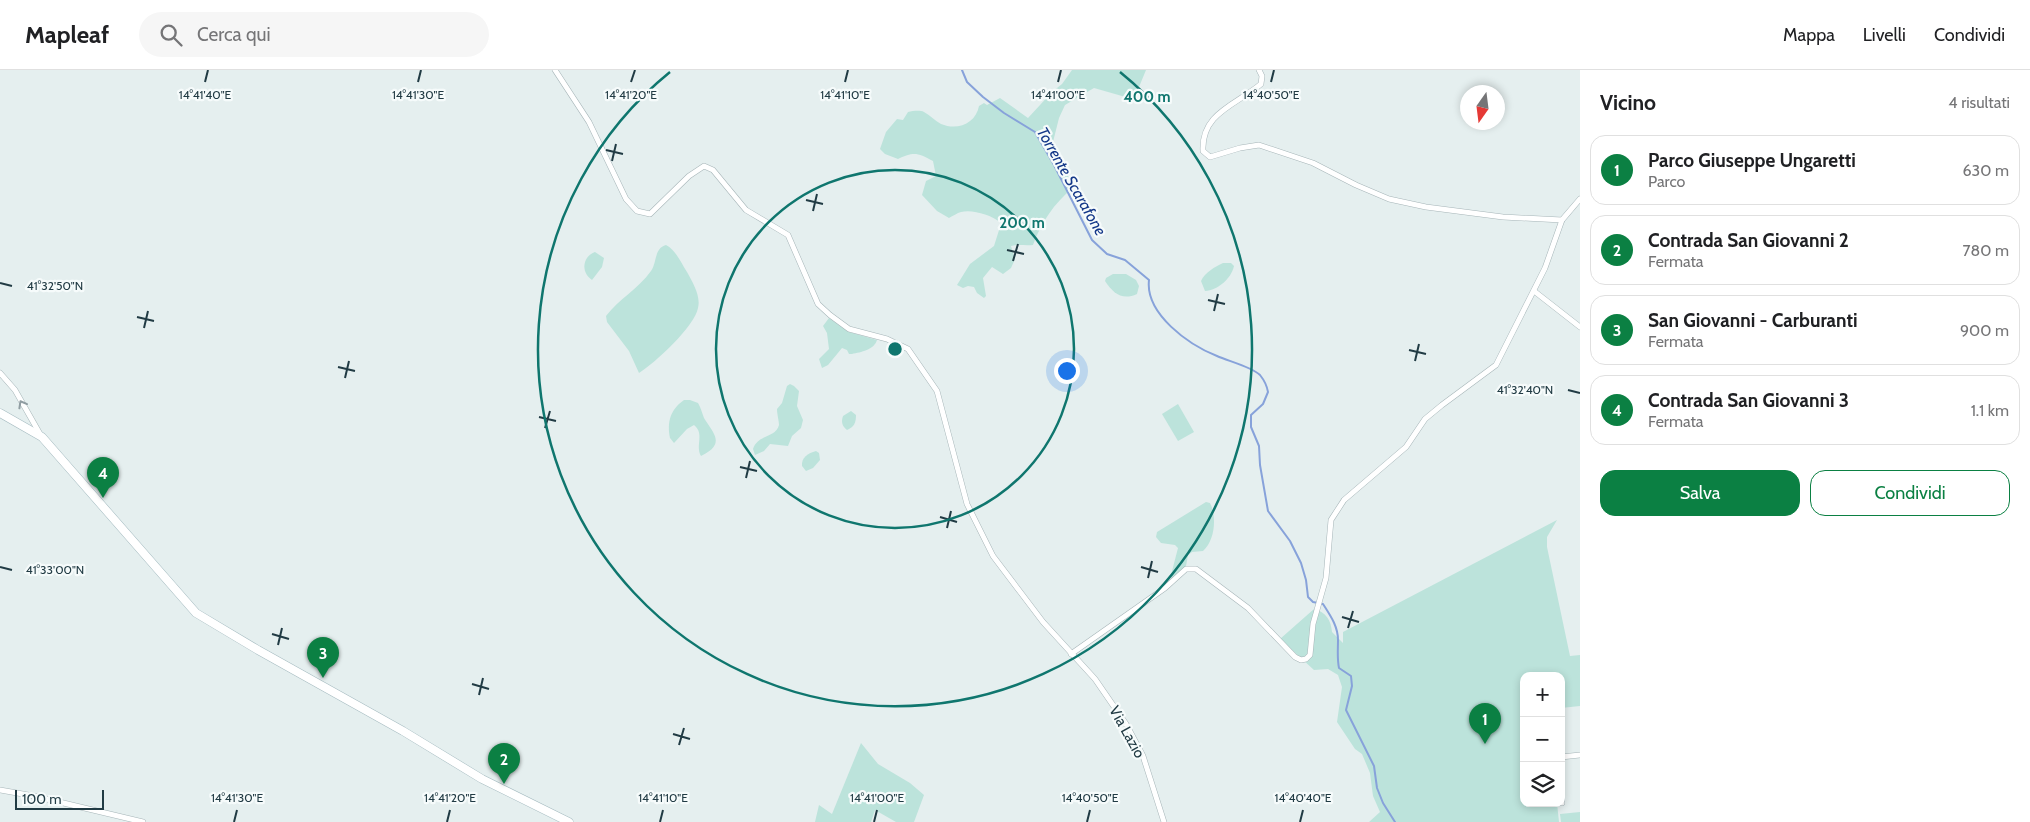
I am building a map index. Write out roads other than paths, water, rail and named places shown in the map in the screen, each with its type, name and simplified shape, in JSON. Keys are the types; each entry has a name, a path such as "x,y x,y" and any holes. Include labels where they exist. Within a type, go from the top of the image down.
{"main road":[{"path":"0,413 42,437 196,613 258,650 403,730 482,779 569,822"}],"street":[{"name":"Via Lazio","path":"555,70 590,122 626,199 637,210 650,214 689,176 704,166 713,170 746,210 788,235 818,304 849,330 887,339 908,349 937,391 967,504 993,556 1043,622 1094,679 1126,724 1143,756 1164,822"},
{"path":"1259,70 1262,76 1261,84 1210,121 1202,138 1204,151 1210,157 1240,148 1259,145 1313,163 1389,199 1426,207 1495,216 1562,220"},
{"path":"1071,654 1164,588 1186,569 1196,570 1228,592 1248,608 1295,657 1306,660 1310,655 1313,624 1329,563 1331,520 1337,509 1344,500 1406,447 1425,419 1496,365 1546,268 1562,220 1580,199"},
{"path":"1534,291 1580,327"},
{"path":"0,373 14,390 42,437"},
{"path":"1565,757 1580,755"},
{"path":"0,790 34,796 143,822"}],"waterway":[{"name":"Torrente Scarafone","path":"962,70 967,82 983,97 1004,113 1035,132 1092,240 1107,254 1125,260 1149,280 1150,293 1154,305 1171,327 1206,351 1256,372 1264,381 1268,392 1263,404 1251,415 1251,427 1259,446 1260,465 1268,511 1290,541 1301,563 1308,597 1313,602 1323,604 1335,625 1338,635 1339,668 1351,676 1352,686 1346,710 1374,766 1377,788 1383,803 1395,822"}],"place":[{"name":"Contrada San Giovanni 3","path":"103,498"},
{"name":"San Giovanni - Carburanti","path":"323,678"},
{"name":"Parco Giuseppe Ungaretti","path":"1485,744"},
{"name":"Contrada San Giovanni 2","path":"504,784"}]}
